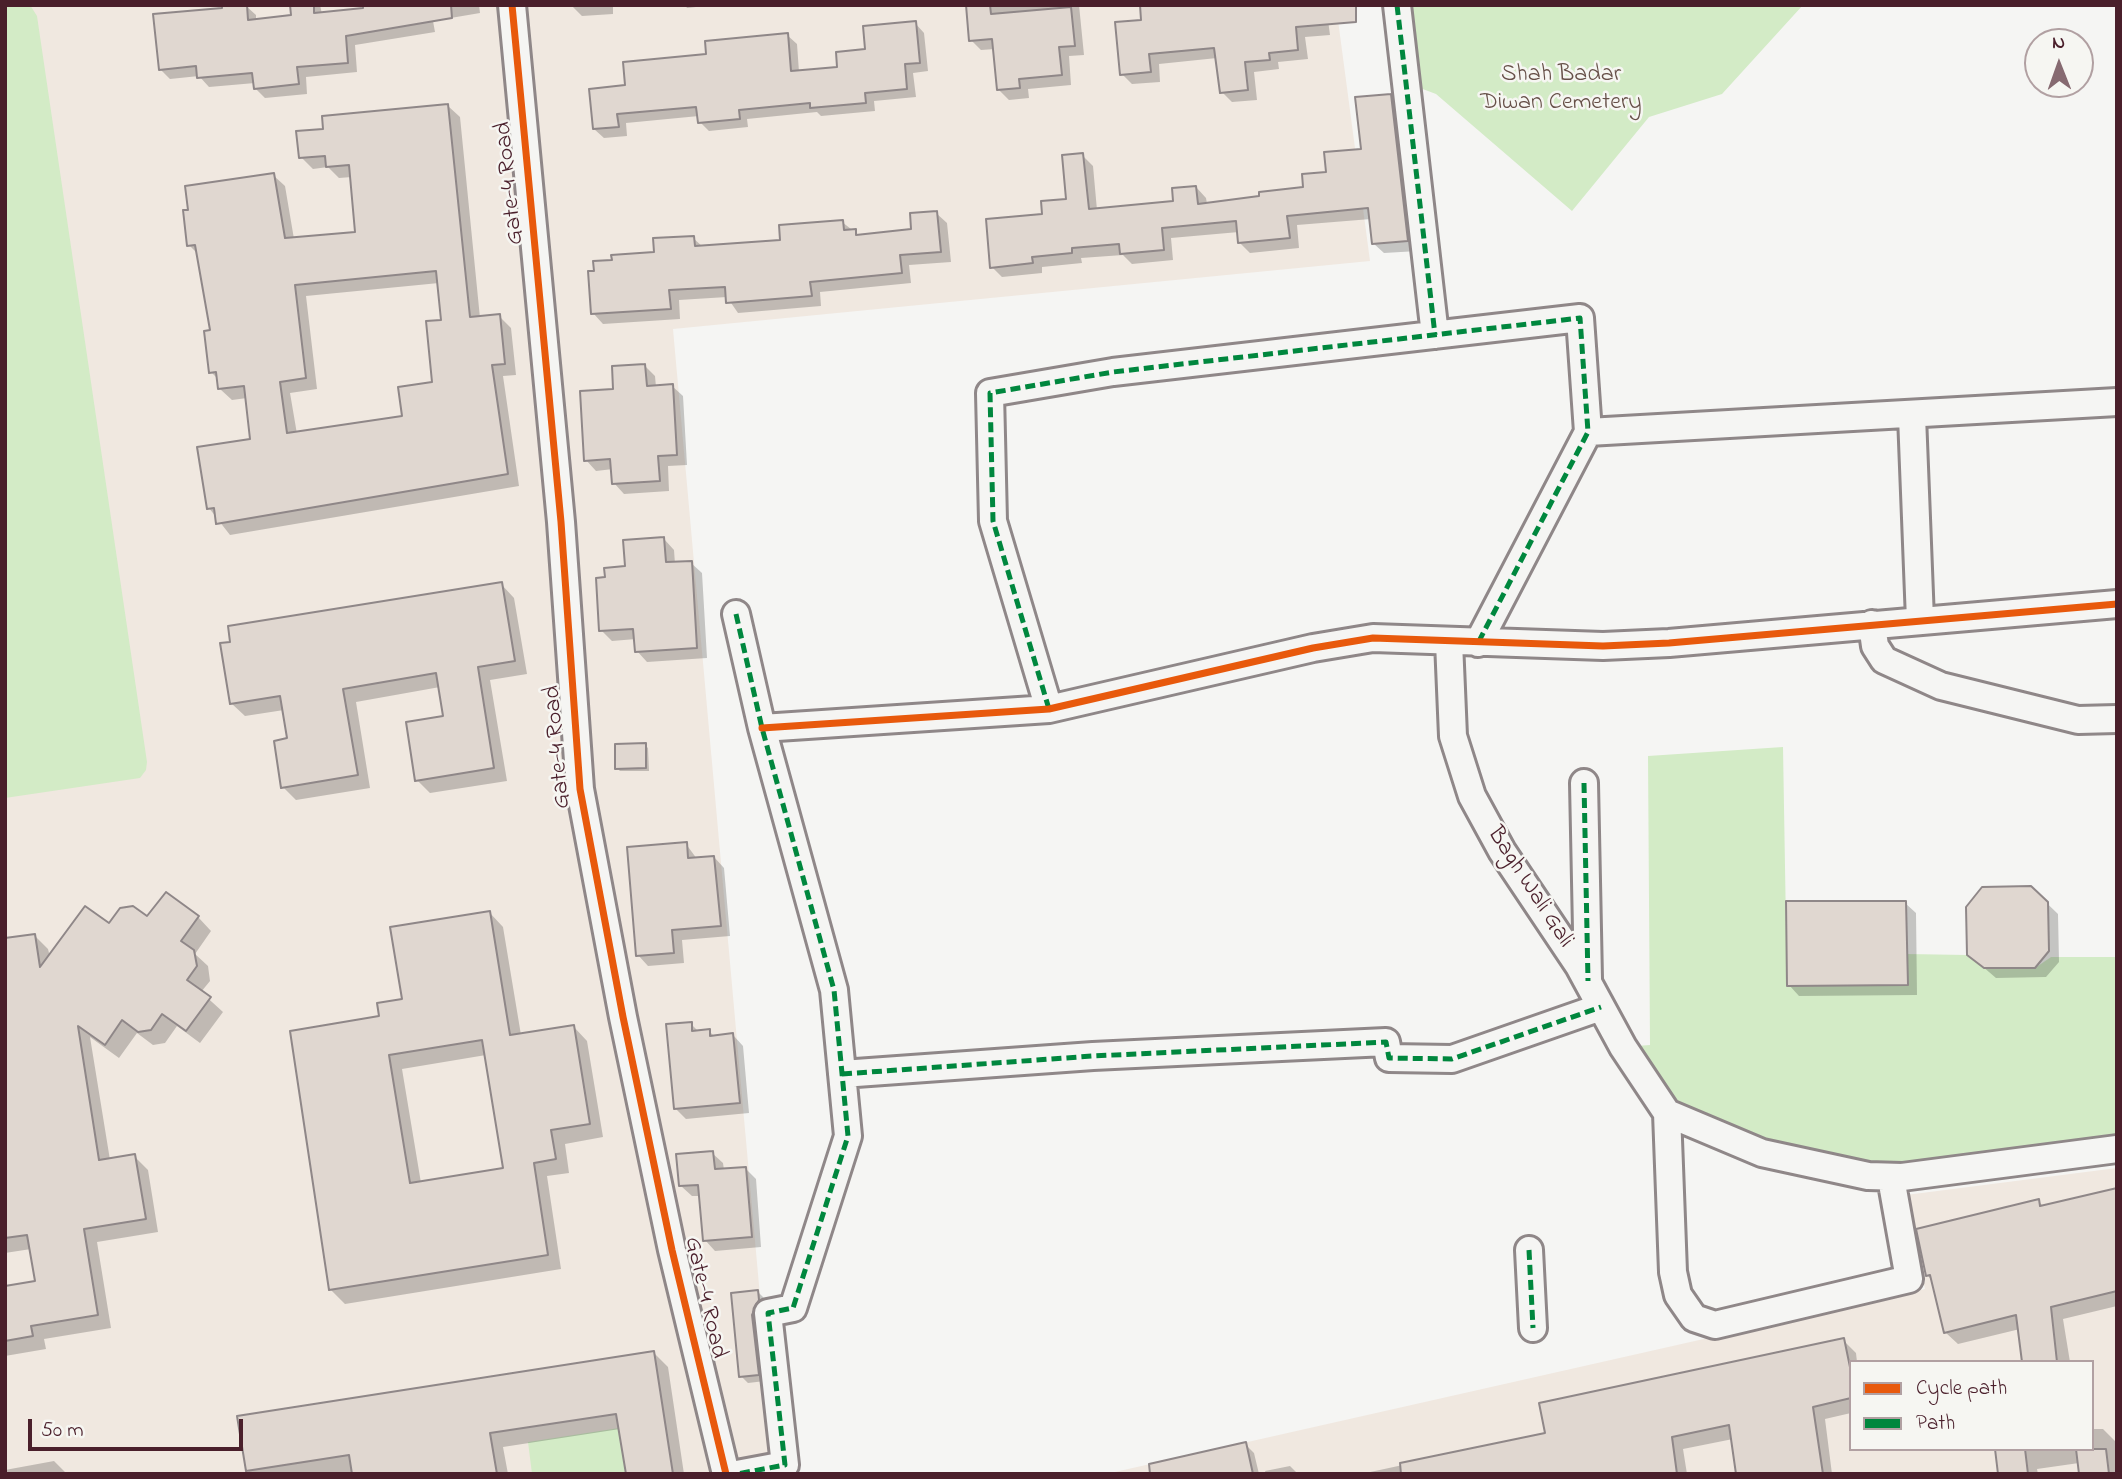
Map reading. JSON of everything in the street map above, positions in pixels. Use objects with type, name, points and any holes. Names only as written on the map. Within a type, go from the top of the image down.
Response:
[{"type":"street","name":"Gate-4 Road","points":[[512,5],[560,508],[580,789],[667,1224],[726,1474]]},
{"type":"street","points":[[1397,5],[1435,335]]},
{"type":"street","points":[[1049,709],[993,521],[990,393],[1113,372],[1580,318],[1588,432],[1478,643]]},
{"type":"street","points":[[1588,432],[1912,416],[2117,402]]},
{"type":"street","points":[[1912,416],[1920,620]]},
{"type":"street","points":[[762,728],[1049,709],[1313,648],[1373,638],[1604,646],[1669,643],[2117,604]]},
{"type":"street","points":[[736,614],[762,728],[834,990],[848,1136],[793,1308],[768,1313],[785,1465],[737,1474]]},
{"type":"street","points":[[1872,624],[1875,646],[1884,660],[1941,686],[2078,720],[2117,719]]},
{"type":"street","name":"Bagh Wali Gali","points":[[1448,642],[1453,736],[1472,796],[1502,851],[1588,981],[1623,1047],[1667,1113]]},
{"type":"street","points":[[1584,783],[1588,981]]},
{"type":"street","points":[[842,1074],[1093,1056],[1386,1042],[1389,1058],[1452,1059],[1601,1007]]},
{"type":"street","points":[[1891,1178],[1909,1279],[1715,1325],[1694,1318],[1678,1295],[1673,1272],[1667,1113],[1762,1153],[1868,1176],[1891,1178],[2117,1149]]},
{"type":"street","points":[[1529,1250],[1533,1328]]},
{"type":"shaded area","points":[[5,5],[1336,5],[1370,261],[673,329],[776,1474],[5,1474]]},
{"type":"shaded area","points":[[2117,1168],[2117,1474],[1106,1474],[1925,1289],[1906,1195]]},
{"type":"green space","points":[[5,5],[30,5],[37,16],[147,762],[146,770],[140,778],[5,798]]},
{"type":"green space","name":"Shah Badar Diwan Cemetery","points":[[1405,5],[1803,5],[1722,94],[1649,117],[1572,211],[1436,94],[1412,85]]},
{"type":"green space","points":[[1783,747],[1787,986],[1907,985],[1907,954],[1967,955],[1984,968],[2035,968],[2051,957],[2117,957],[2117,1149],[1891,1178],[1667,1113],[1623,1047],[1650,1045],[1648,756]]},
{"type":"green space","points":[[619,1428],[626,1474],[532,1474],[528,1442]]},
{"type":"building","points":[[222,5],[247,5],[248,20],[291,15],[290,5],[314,5],[314,13],[363,8],[363,5],[451,5],[452,18],[346,36],[348,63],[297,67],[299,84],[254,89],[252,73],[197,78],[196,66],[159,70],[153,14],[222,8]]},
{"type":"building","points":[[966,5],[990,5],[991,14],[1071,7],[1075,46],[1059,47],[1062,75],[1019,79],[1020,88],[997,90],[992,39],[969,41]]},
{"type":"building","points":[[1140,5],[1356,5],[1356,22],[1296,27],[1298,50],[1269,53],[1270,60],[1245,62],[1248,90],[1220,93],[1214,48],[1149,54],[1151,72],[1120,75],[1115,22],[1141,20]]},
{"type":"building","points":[[916,21],[920,63],[905,64],[907,89],[865,93],[866,103],[810,108],[810,103],[739,110],[740,119],[698,123],[696,107],[617,114],[619,127],[593,129],[589,89],[625,85],[623,62],[706,54],[705,41],[788,33],[791,71],[837,67],[836,52],[865,49],[863,26]]},
{"type":"building","points":[[1391,94],[1408,241],[1372,244],[1368,208],[1287,216],[1290,238],[1238,243],[1236,221],[1162,228],[1164,250],[1120,254],[1119,244],[1072,248],[1072,253],[1032,257],[1033,263],[990,268],[986,219],[1042,214],[1041,201],[1066,199],[1062,155],[1083,153],[1089,209],[1173,201],[1172,188],[1196,186],[1198,204],[1259,196],[1259,192],[1303,187],[1302,174],[1326,172],[1324,152],[1361,149],[1355,97]]},
{"type":"building","points":[[448,104],[470,317],[500,314],[505,364],[492,365],[508,474],[216,524],[214,508],[207,509],[197,447],[250,439],[244,386],[218,389],[216,372],[209,373],[204,331],[210,330],[195,245],[187,246],[183,210],[188,210],[185,186],[274,173],[285,238],[355,232],[349,165],[326,167],[325,156],[299,158],[296,131],[323,129],[322,116]],"holes":[[[436,271],[441,320],[426,321],[432,382],[398,387],[402,416],[287,433],[280,382],[306,378],[295,285]]]},
{"type":"building","points":[[937,211],[941,252],[900,255],[902,273],[810,282],[812,296],[726,303],[725,287],[669,290],[671,309],[591,314],[588,271],[594,271],[593,261],[612,260],[611,255],[654,252],[653,238],[694,236],[695,246],[780,240],[779,225],[843,220],[844,230],[856,229],[856,235],[911,229],[910,213]]},
{"type":"building","points":[[645,364],[647,386],[673,384],[677,455],[658,456],[660,481],[612,484],[610,459],[584,461],[580,391],[613,389],[612,366]]},
{"type":"building","points":[[664,537],[666,562],[692,561],[697,648],[635,652],[633,629],[599,631],[596,578],[605,577],[604,568],[625,566],[623,540]]},
{"type":"building","points":[[502,582],[515,661],[478,667],[494,768],[415,781],[406,722],[443,716],[436,673],[343,689],[358,775],[281,788],[274,741],[287,738],[280,696],[230,704],[220,643],[230,642],[228,626]]},
{"type":"building","points":[[646,743],[646,768],[615,769],[615,744]]},
{"type":"building","points":[[687,842],[688,858],[714,856],[721,926],[672,930],[674,953],[636,956],[627,847]]},
{"type":"building","points":[[2031,886],[2048,902],[2049,951],[2035,968],[1984,968],[1967,955],[1966,907],[1982,887]]},
{"type":"building","points":[[166,892],[199,916],[181,941],[194,950],[197,966],[187,980],[211,997],[186,1031],[162,1014],[151,1030],[138,1032],[122,1020],[105,1045],[78,1026],[99,1160],[135,1154],[146,1219],[84,1229],[98,1315],[31,1326],[33,1336],[5,1341],[5,1286],[35,1281],[27,1235],[5,1238],[5,938],[35,934],[40,967],[85,906],[109,923],[120,908],[133,906],[147,916]]},
{"type":"building","points":[[1786,901],[1906,901],[1908,985],[1787,986]]},
{"type":"building","points":[[490,911],[510,1035],[574,1025],[590,1124],[551,1130],[556,1159],[534,1163],[548,1255],[329,1290],[290,1031],[379,1016],[377,1003],[402,999],[390,927]],"holes":[[[482,1040],[503,1168],[410,1183],[389,1055]]]},
{"type":"building","points":[[692,1022],[692,1031],[710,1029],[710,1036],[733,1033],[740,1103],[674,1109],[666,1024]]},
{"type":"building","points":[[713,1151],[715,1169],[746,1167],[752,1237],[703,1241],[698,1185],[679,1186],[676,1154]]},
{"type":"building","points":[[2117,1188],[2117,1291],[2051,1307],[2057,1360],[2022,1360],[2016,1315],[1944,1333],[1930,1275],[1926,1276],[1916,1229],[2039,1199],[2040,1206]]},
{"type":"building","points":[[758,1290],[759,1300],[752,1315],[759,1375],[739,1377],[731,1293]]},
{"type":"building","points":[[1844,1338],[1849,1362],[1849,1398],[1813,1407],[1823,1474],[1736,1474],[1729,1425],[1672,1437],[1677,1474],[1401,1474],[1400,1463],[1545,1433],[1539,1403]]},
{"type":"building","points":[[654,1351],[673,1474],[626,1474],[616,1414],[490,1433],[497,1474],[352,1474],[349,1455],[246,1471],[237,1416]]},
{"type":"building","points":[[1246,1442],[1253,1474],[1150,1474],[1149,1464]]},
{"type":"building","points":[[2106,1449],[2109,1474],[2079,1474],[2076,1451]]},
{"type":"building","points":[[1995,1451],[2025,1451],[2028,1474],[1998,1474]]},
{"type":"marked path","points":[[1397,5],[1435,335]]},
{"type":"marked path","points":[[1049,709],[993,521],[990,393],[1113,372],[1580,318],[1588,432],[1478,643]]},
{"type":"marked path","points":[[736,614],[762,728],[834,990],[848,1136],[793,1308],[768,1313],[785,1465],[737,1474]]},
{"type":"marked path","points":[[1584,783],[1588,981]]},
{"type":"marked path","points":[[842,1074],[1093,1056],[1386,1042],[1389,1058],[1452,1059],[1601,1007]]},
{"type":"marked path","points":[[1529,1250],[1533,1328]]},
{"type":"cycle path","points":[[512,5],[561,522],[580,789],[623,1017],[672,1250],[726,1474]]},
{"type":"cycle path","points":[[762,728],[1049,709],[1313,648],[1373,638],[1603,646],[1669,643],[2117,604]]}]
